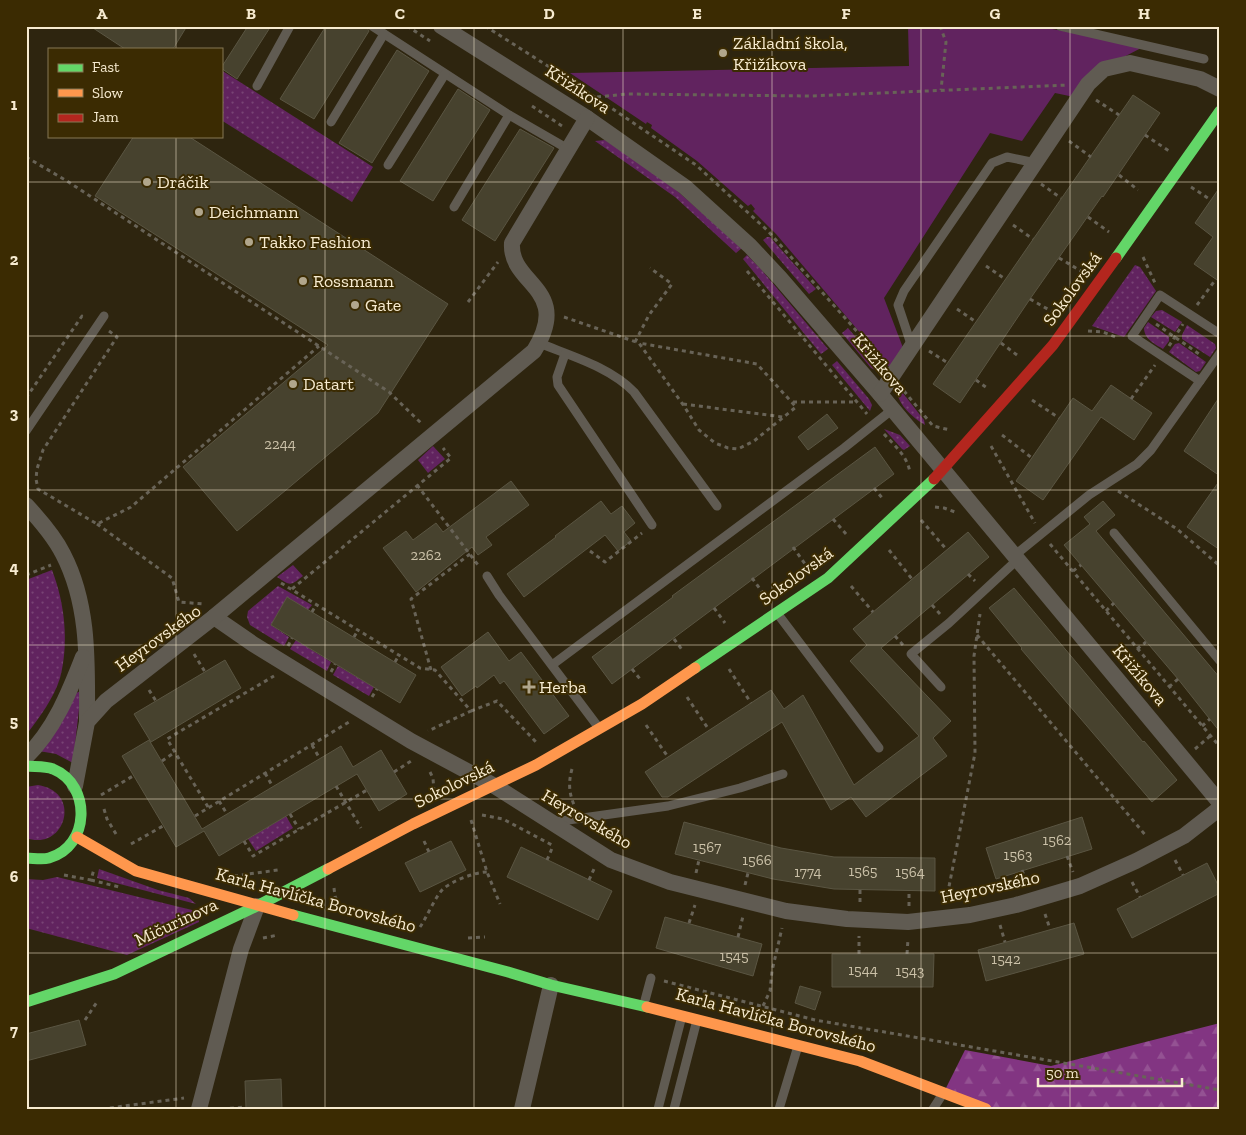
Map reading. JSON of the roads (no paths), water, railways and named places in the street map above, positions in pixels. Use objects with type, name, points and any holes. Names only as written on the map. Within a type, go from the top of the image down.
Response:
[{"type":"street","name":"Křižíkova","points":[[441,26],[587,118],[686,187],[742,240],[780,278],[893,409],[1220,803]]},
{"type":"street","points":[[880,394],[1086,88],[1104,69],[1130,63],[1200,79],[1220,89]]},
{"type":"street","name":"Sokolovská","points":[[257,906],[413,824],[536,765],[642,704],[828,578],[943,471],[1053,345],[1220,111]]},
{"type":"street","points":[[214,617],[534,351],[546,326],[546,311],[537,288],[515,262],[511,253],[512,244],[587,118]]},
{"type":"street","points":[[26,505],[44,525],[63,554],[77,587],[84,620],[87,648],[88,722]]},
{"type":"street","name":"Heyrovského","points":[[75,786],[88,722],[106,701],[214,617],[253,644],[412,740],[493,785],[612,860],[670,882],[786,911],[847,919],[908,922],[970,915],[1016,905],[1080,886],[1136,861],[1184,836],[1220,808]]},
{"type":"street","points":[[26,757],[52,725],[71,688],[87,648]]},
{"type":"street","points":[[26,766],[53,768],[66,776],[75,786],[81,799],[83,813],[77,837],[63,850],[50,857],[26,858]]},
{"type":"street","name":"Karla Havlíčka Borovského","points":[[77,837],[136,870],[257,906],[551,985],[644,1006],[860,1061],[986,1109]]},
{"type":"street","points":[[194,1103],[241,948],[257,906]]},
{"type":"street","name":"Mičurinova","points":[[26,1002],[114,974],[257,906]]},
{"type":"street","points":[[522,1109],[551,985]]},
{"type":"lane","points":[[257,86],[290,26]]},
{"type":"lane","points":[[372,26],[509,115],[568,149]]},
{"type":"lane","points":[[1060,26],[1204,59]]},
{"type":"lane","points":[[330,122],[384,34]]},
{"type":"lane","points":[[388,165],[445,74]]},
{"type":"lane","points":[[454,207],[509,115]]},
{"type":"lane","points":[[914,345],[898,305],[904,290],[992,163],[1007,157],[1032,169]]},
{"type":"lane","points":[[1200,381],[1132,336],[1160,295],[1220,334]]},
{"type":"lane","points":[[26,431],[104,316]]},
{"type":"lane","points":[[539,343],[608,372],[625,383],[634,392],[717,506]]},
{"type":"lane","points":[[941,687],[911,654],[983,591],[1042,534],[1089,495],[1137,464],[1151,450],[1220,353]]},
{"type":"lane","points":[[565,354],[557,377],[558,385],[652,525]]},
{"type":"lane","points":[[552,665],[893,409]]},
{"type":"lane","points":[[1114,534],[1220,661]]},
{"type":"lane","points":[[486,576],[600,728]]},
{"type":"lane","points":[[777,613],[880,748]]},
{"type":"lane","points":[[551,823],[668,806],[740,788],[783,774]]},
{"type":"lane","points":[[644,1006],[651,978]]},
{"type":"lane","points":[[658,1109],[682,1016]]},
{"type":"lane","points":[[674,1109],[697,1020]]},
{"type":"lane","points":[[779,1109],[798,1045]]},
{"type":"lane","points":[[933,1109],[944,1092]]},
{"type":"place","name":"Základní škola, Křižíkova","points":[[723,53]]},
{"type":"place","name":"Dráčik","points":[[147,182]]},
{"type":"place","name":"Deichmann","points":[[199,212]]},
{"type":"place","name":"Takko Fashion","points":[[249,242]]},
{"type":"place","name":"Rossmann","points":[[303,281]]},
{"type":"place","name":"Gate","points":[[355,305]]},
{"type":"place","name":"Datart","points":[[293,384]]},
{"type":"place","name":"Herba","points":[[529,687]]}]
